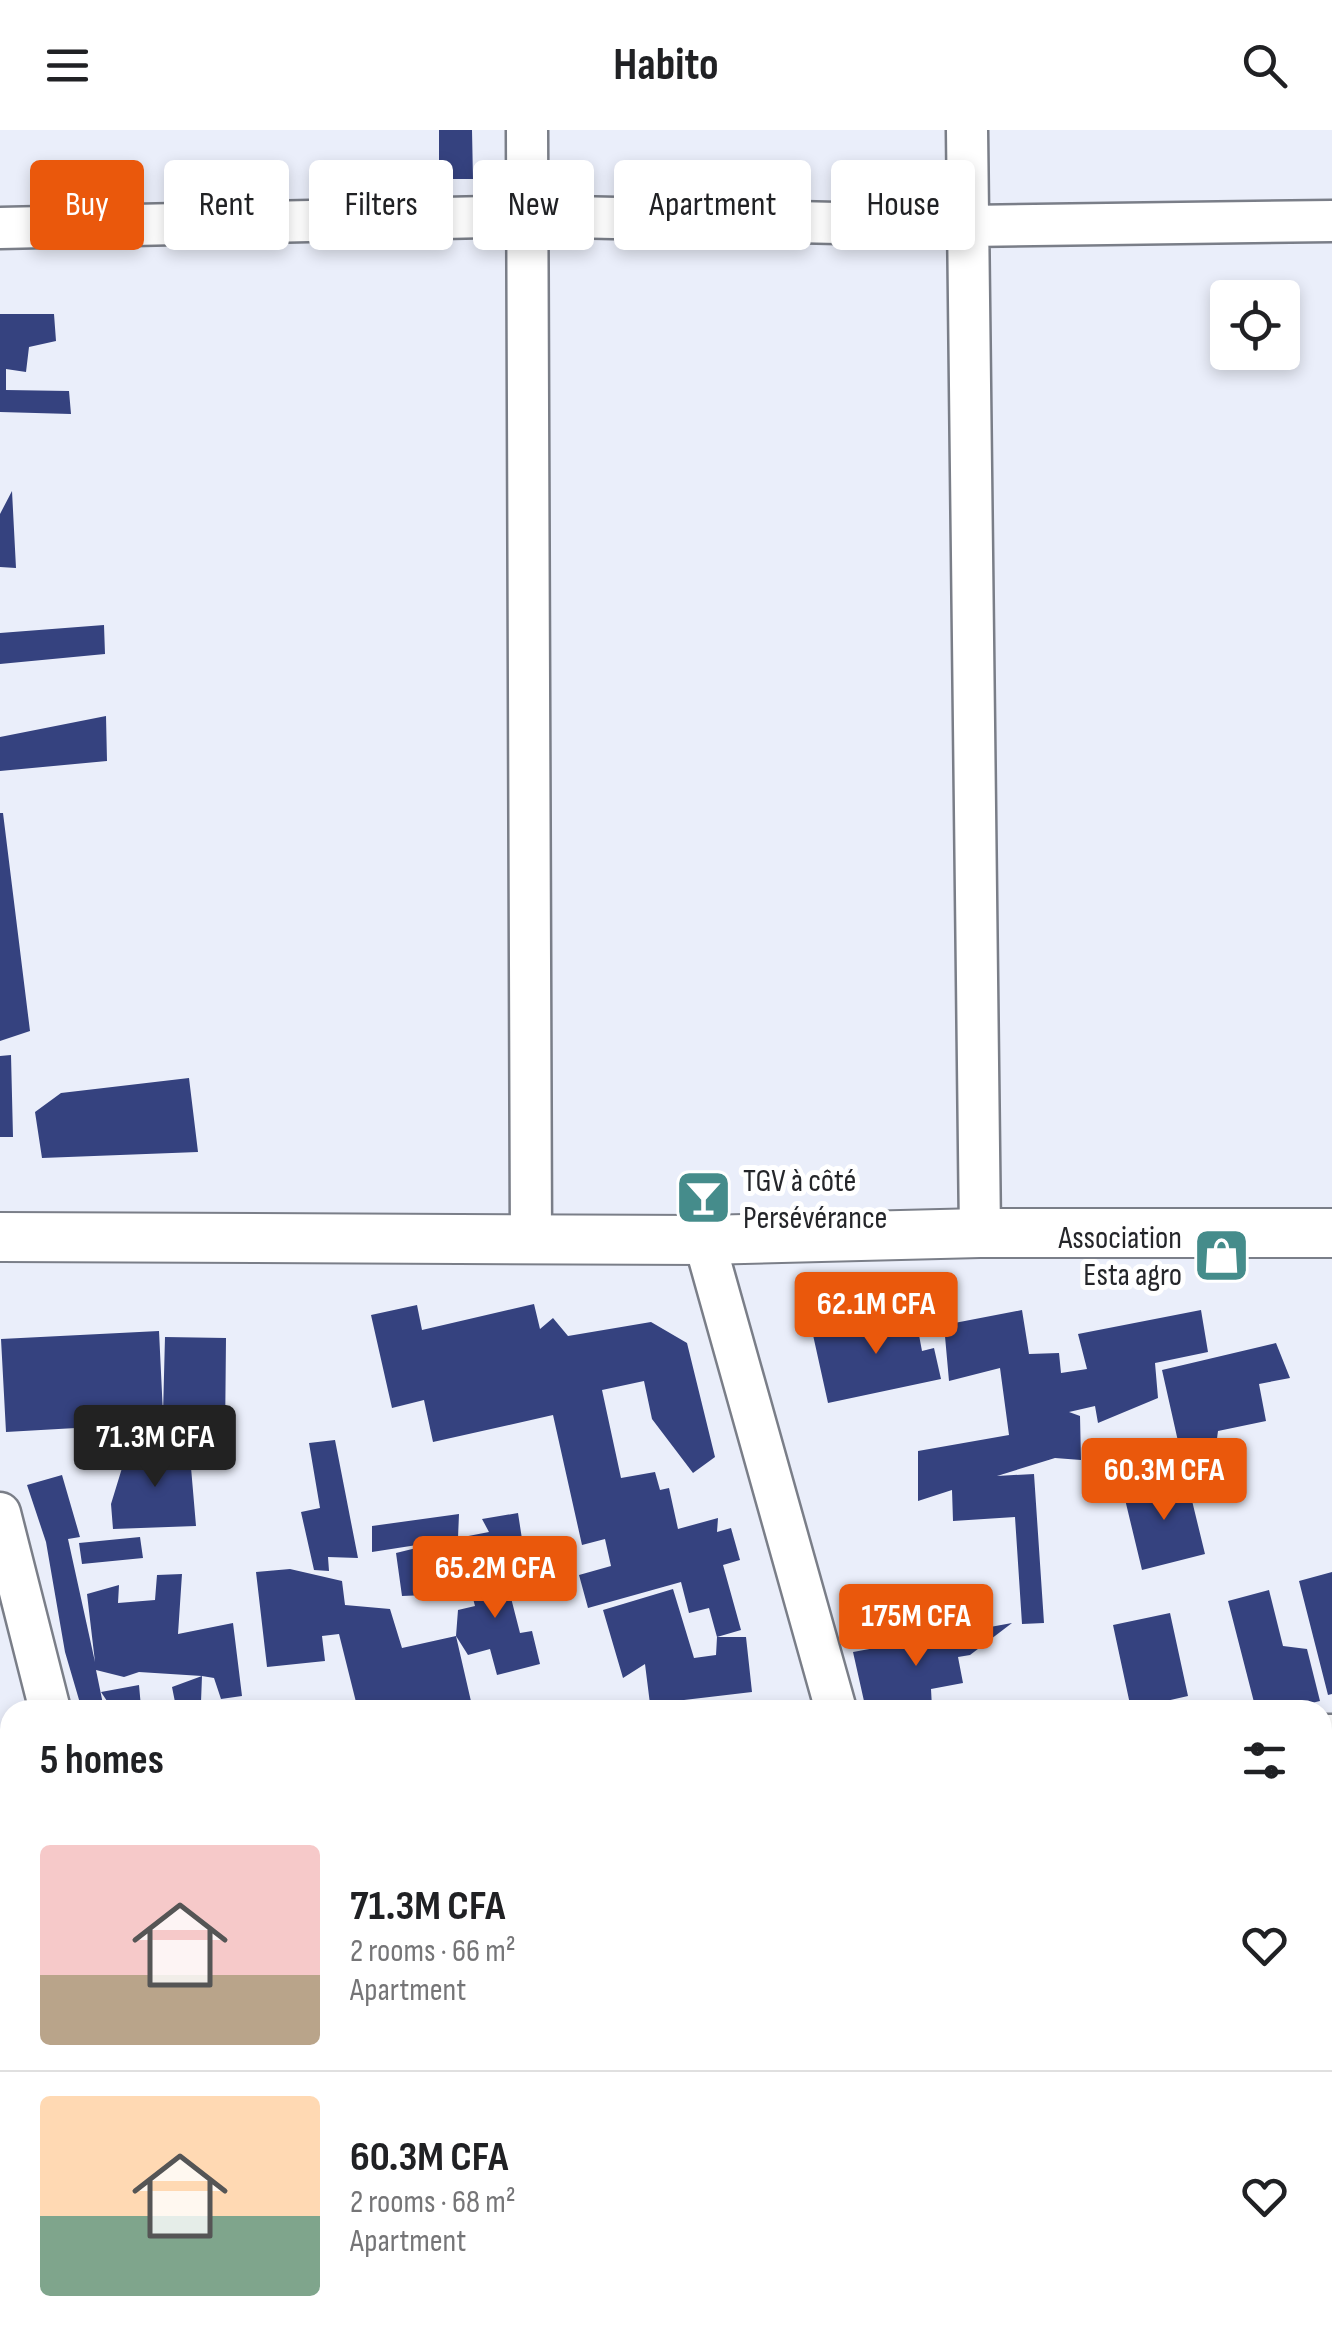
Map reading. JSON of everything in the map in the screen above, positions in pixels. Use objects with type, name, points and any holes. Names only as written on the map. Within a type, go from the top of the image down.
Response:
[{"type":"street","points":[[527,130],[527,160]]},
{"type":"street","points":[[967,130],[967,160]]},
{"type":"street","points":[[0,228],[473,217]]},
{"type":"street","points":[[594,218],[831,223]]},
{"type":"street","points":[[975,226],[1332,221]]},
{"type":"street","points":[[527,250],[531,1240]]},
{"type":"street","points":[[968,250],[980,1233]]},
{"type":"street","points":[[0,1237],[704,1240],[980,1233],[1332,1233]]},
{"type":"street","points":[[704,1240],[833,1700]]},
{"type":"street","points":[[0,1512],[47,1700]]},
{"type":"building","points":[[439,130],[472,130],[473,179],[453,179],[453,160],[439,160]]},
{"type":"building","points":[[0,314],[54,314],[56,341],[29,347],[26,372],[6,369],[6,390],[69,391],[71,414],[0,412]]},
{"type":"building","points":[[12,491],[16,568],[0,567],[0,514]]},
{"type":"building","points":[[104,625],[105,654],[0,664],[0,633]]},
{"type":"building","points":[[106,716],[107,761],[0,771],[0,737]]},
{"type":"building","points":[[0,813],[30,1031],[0,1041]]},
{"type":"building","points":[[11,1055],[13,1137],[0,1137],[0,1056]]},
{"type":"building","points":[[189,1078],[198,1152],[42,1158],[35,1112],[61,1093]]},
{"type":"building","points":[[534,1304],[540,1329],[553,1318],[568,1336],[651,1322],[687,1343],[715,1457],[693,1473],[652,1419],[644,1381],[602,1390],[621,1478],[655,1472],[660,1490],[669,1488],[678,1529],[718,1518],[717,1532],[731,1528],[740,1560],[723,1565],[741,1630],[717,1637],[709,1608],[689,1613],[681,1582],[588,1608],[579,1575],[611,1566],[605,1539],[582,1545],[553,1415],[433,1442],[424,1400],[392,1408],[371,1315],[417,1305],[422,1330]]},
{"type":"building","points":[[1022,1310],[1029,1354],[1059,1353],[1061,1373],[1087,1369],[1078,1334],[1201,1310],[1208,1352],[1155,1363],[1158,1398],[1098,1423],[1095,1406],[1069,1412],[1080,1416],[1081,1460],[1055,1458],[997,1476],[1034,1474],[1044,1623],[1022,1624],[1015,1517],[953,1521],[952,1490],[918,1501],[918,1451],[1009,1435],[1000,1368],[949,1381],[944,1325]]},
{"type":"building","points":[[926,1311],[930,1332],[919,1335],[922,1351],[934,1348],[941,1379],[828,1403],[813,1335]]},
{"type":"building","points":[[159,1331],[163,1414],[165,1337],[226,1338],[225,1439],[164,1439],[163,1423],[6,1432],[1,1339]]},
{"type":"building","points":[[1276,1343],[1290,1378],[1259,1384],[1266,1421],[1218,1431],[1214,1461],[1184,1468],[1162,1370]]},
{"type":"building","points":[[335,1440],[358,1558],[328,1557],[329,1571],[314,1570],[301,1512],[320,1508],[309,1443]]},
{"type":"building","points":[[189,1444],[196,1526],[113,1529],[111,1504],[126,1455]]},
{"type":"building","points":[[62,1475],[80,1537],[68,1539],[95,1662],[87,1594],[119,1585],[118,1603],[155,1600],[157,1575],[182,1574],[178,1634],[233,1623],[242,1696],[221,1699],[214,1678],[139,1672],[124,1677],[96,1670],[102,1700],[79,1700],[65,1652],[46,1542],[27,1485]]},
{"type":"building","points":[[1186,1476],[1205,1554],[1142,1570],[1123,1491]]},
{"type":"building","points":[[518,1513],[524,1552],[445,1564],[450,1594],[402,1596],[396,1553],[449,1540],[372,1552],[372,1526],[459,1514],[458,1538],[489,1532],[482,1519]]},
{"type":"building","points":[[140,1537],[143,1558],[82,1564],[79,1543]]},
{"type":"building","points":[[501,1559],[520,1633],[532,1631],[540,1664],[497,1675],[490,1649],[468,1655],[456,1636],[458,1610],[475,1606],[465,1568]]},
{"type":"building","points":[[290,1569],[342,1581],[345,1605],[390,1609],[402,1648],[456,1636],[471,1700],[356,1700],[339,1634],[322,1636],[325,1661],[267,1667],[256,1572]]},
{"type":"building","points":[[1332,1572],[1332,1694],[1328,1695],[1299,1581]]},
{"type":"building","points":[[673,1589],[694,1658],[716,1655],[717,1637],[746,1637],[752,1692],[650,1700],[645,1664],[623,1678],[603,1610]]},
{"type":"building","points":[[1269,1590],[1283,1646],[1307,1649],[1320,1700],[1253,1700],[1228,1601]]},
{"type":"building","points":[[1170,1613],[1188,1696],[1129,1700],[1113,1625]]},
{"type":"building","points":[[1012,1623],[970,1655],[958,1657],[963,1683],[931,1689],[932,1700],[864,1700],[853,1652]]},
{"type":"building","points":[[202,1676],[201,1700],[175,1700],[172,1687]]},
{"type":"building","points":[[139,1685],[140,1700],[106,1700],[101,1692]]},
{"type":"place","name":"TGV à côté Persévérance","points":[[704,1198]]},
{"type":"place","name":"Association Esta agro","points":[[1221,1255]]}]
